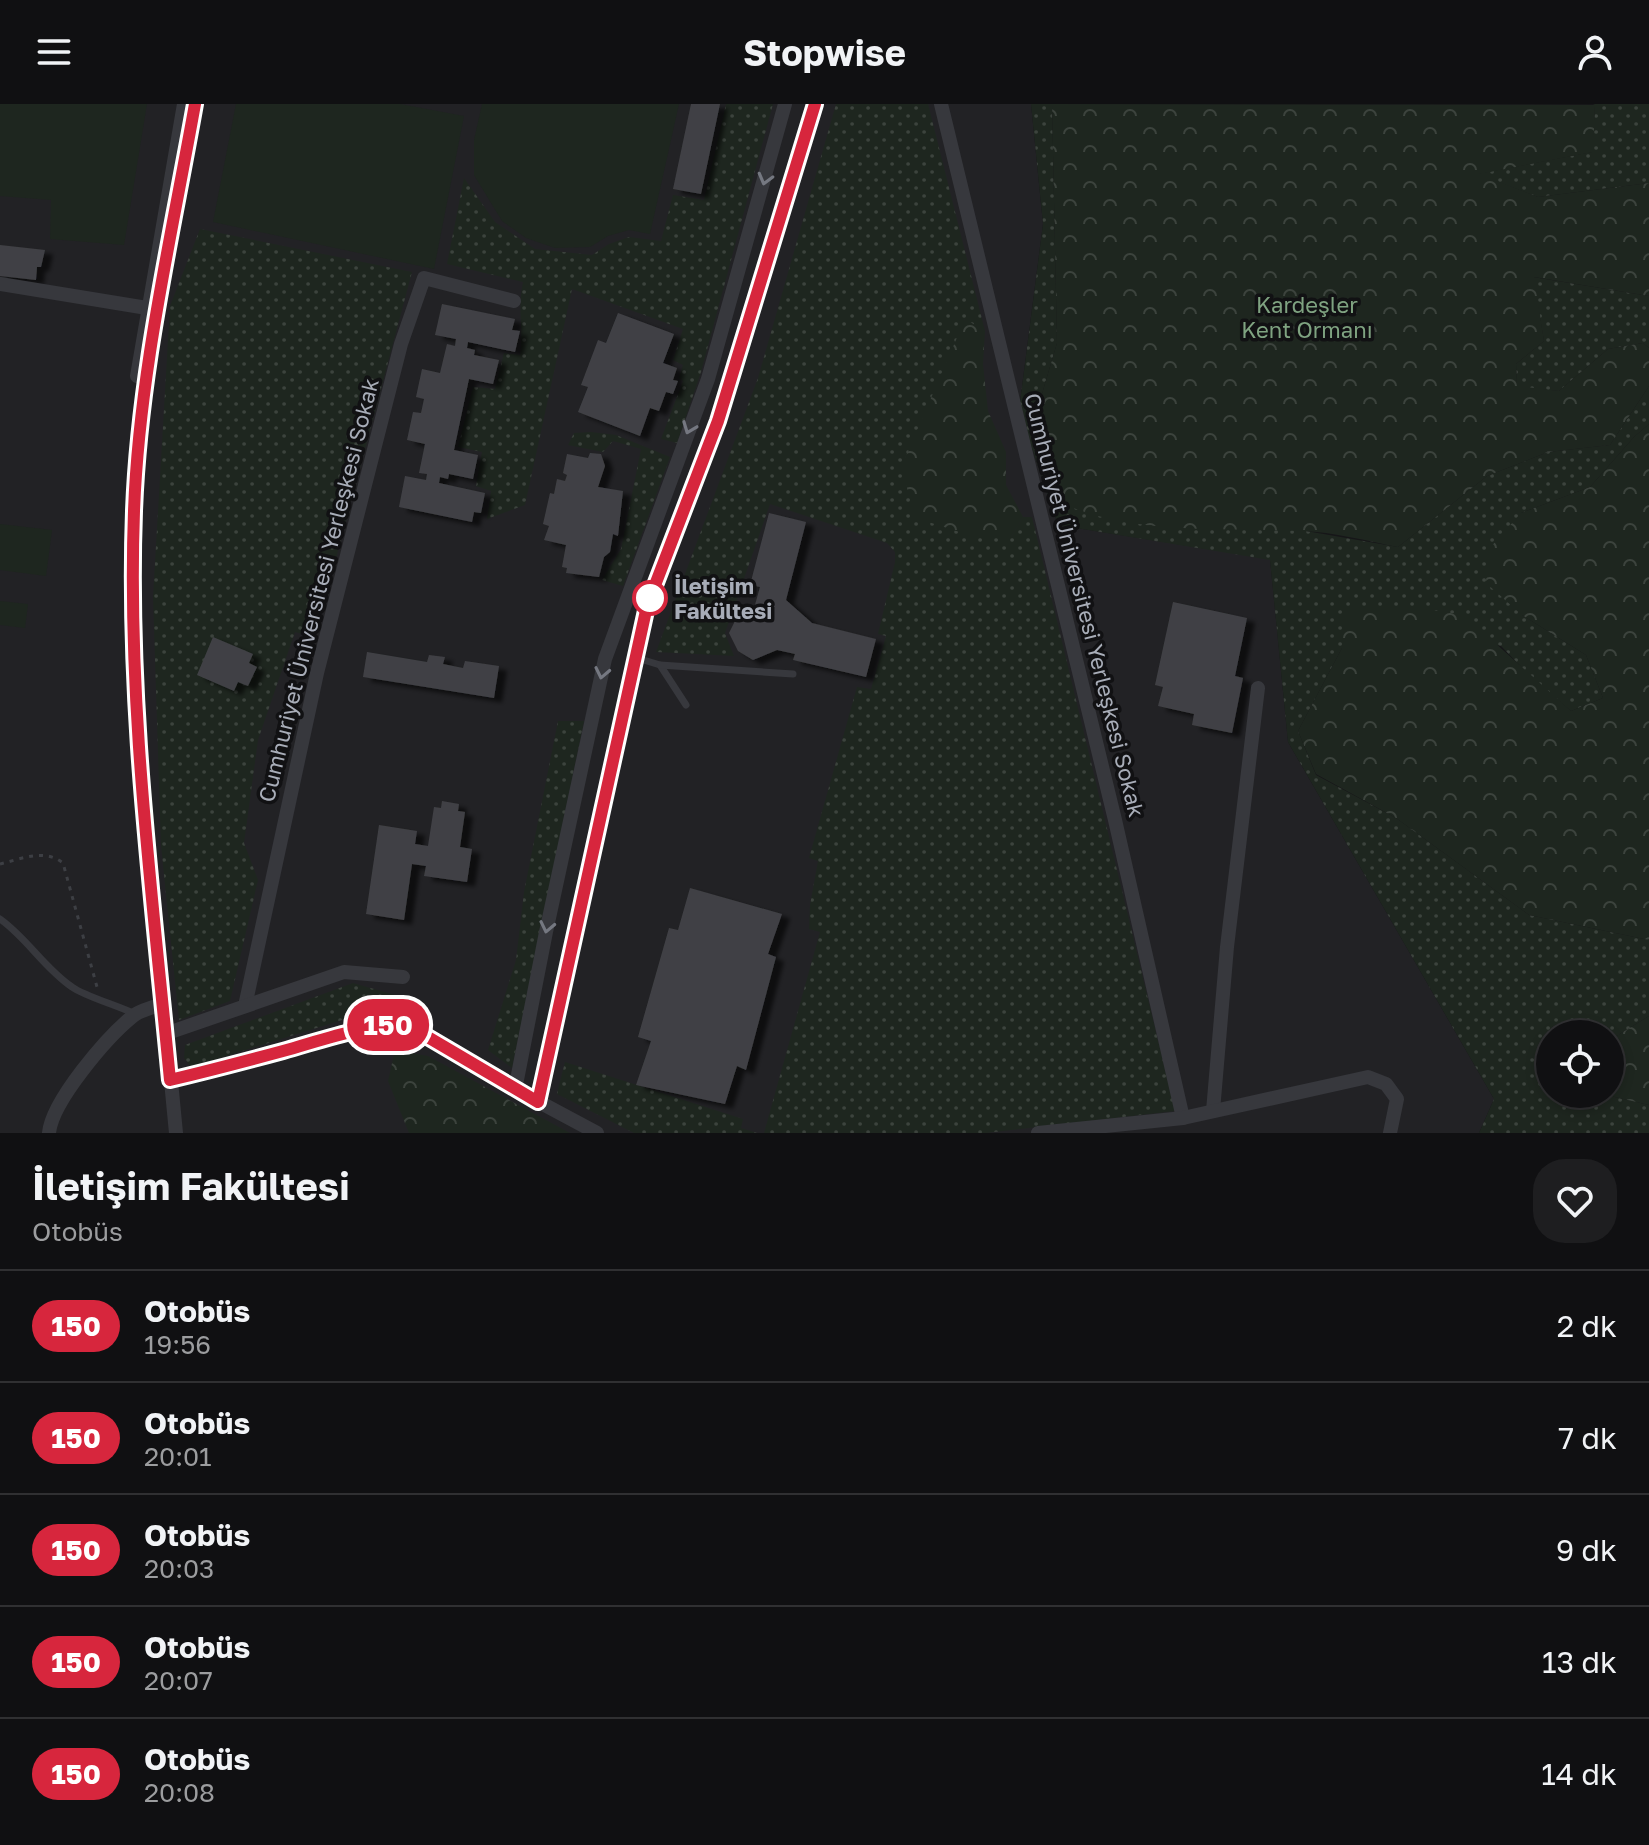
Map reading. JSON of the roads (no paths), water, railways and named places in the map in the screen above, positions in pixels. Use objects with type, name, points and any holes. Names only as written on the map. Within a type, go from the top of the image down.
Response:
[{"type":"street","points":[[168,1133],[130,748],[124,597],[133,406],[147,308],[184,104]]},
{"type":"street","points":[[176,1133],[135,683],[134,510],[141,407],[195,104]]},
{"type":"street","points":[[515,1090],[605,659],[708,379],[785,104]]},
{"type":"street","points":[[538,1102],[647,606],[718,421],[815,104]]},
{"type":"street","name":"Cumhuriyet Üniversitesi Yerleşkesi Sokak","points":[[941,104],[1115,820],[1183,1118]]},
{"type":"street","name":"Cumhuriyet Üniversitesi Yerleşkesi Sokak","points":[[245,1006],[317,673],[401,344],[424,278],[514,301]]},
{"type":"street","points":[[0,284],[147,308]]},
{"type":"street","points":[[1213,1111],[1227,947],[1258,688]]},
{"type":"street","points":[[165,1034],[344,972],[403,977]]},
{"type":"street","points":[[49,1133],[49,1125],[61,1102],[84,1068],[135,1014],[156,1006]]},
{"type":"street","points":[[170,1080],[342,1032],[387,1025],[409,1026],[515,1090],[597,1133]]},
{"type":"street","points":[[1038,1133],[1183,1118],[1368,1077],[1386,1084],[1397,1099],[1390,1133]]},
{"type":"lane","points":[[637,658],[660,665],[793,674]]},
{"type":"lane","points":[[660,665],[686,705]]},
{"type":"lane","points":[[0,919],[13,928],[52,972],[75,990],[135,1014]]},
{"type":"place","name":"İletişim Fakültesi","points":[[650,598]]},
{"type":"park label","name":"Kardeşler Kent Ormanı","points":[[1307,316]]}]
